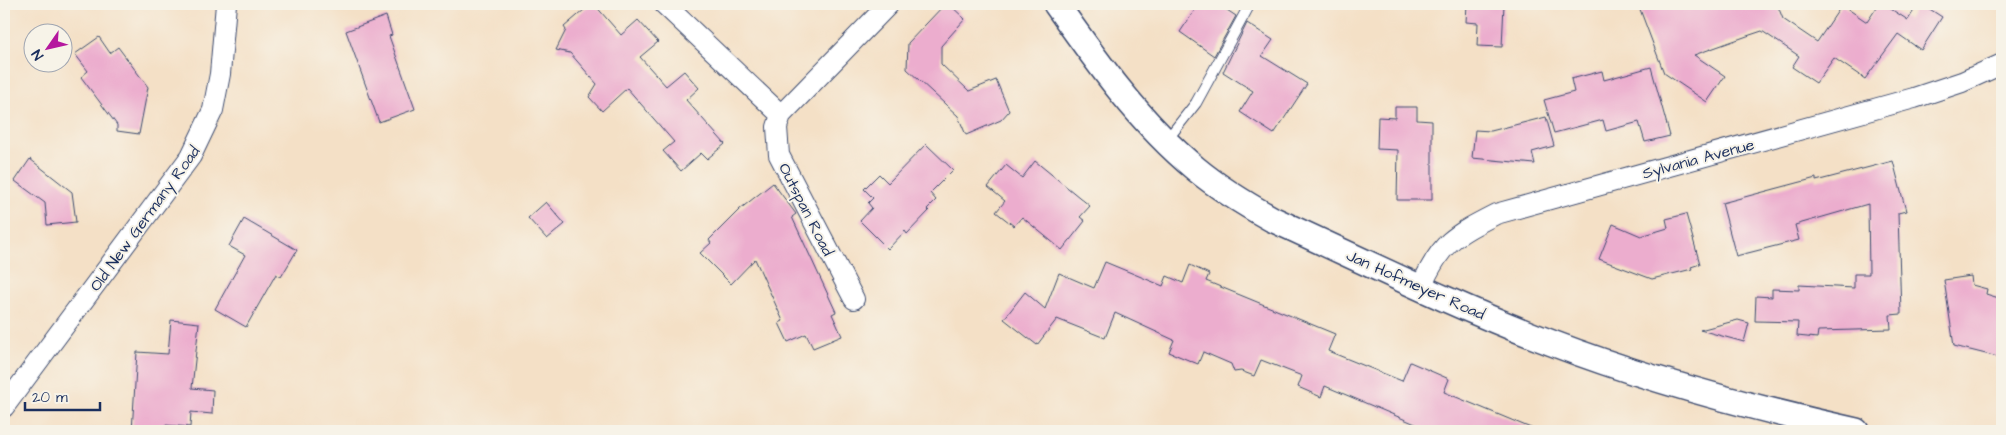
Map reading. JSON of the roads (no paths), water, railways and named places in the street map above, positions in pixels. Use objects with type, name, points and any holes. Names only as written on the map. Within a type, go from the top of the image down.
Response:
[{"type":"street","name":"Old New Germany Road","points":[[4,407],[191,156],[213,110],[220,74],[226,4]]},
{"type":"street","points":[[664,4],[781,115],[889,4]]},
{"type":"street","name":"Jan Hofmeyer Road","points":[[1056,4],[1096,62],[1166,141],[1195,168],[1228,194],[1272,219],[1550,343],[1624,369],[1714,396],[1856,431]]},
{"type":"street","name":"Sylvania Avenue","points":[[1421,287],[1432,261],[1454,236],[1496,214],[1914,98],[1962,82],[2002,64]]},
{"type":"street","name":"Outspan Road","points":[[781,115],[777,127],[779,154],[854,299]]},
{"type":"lane","points":[[1166,141],[1196,103],[1250,4]]}]
